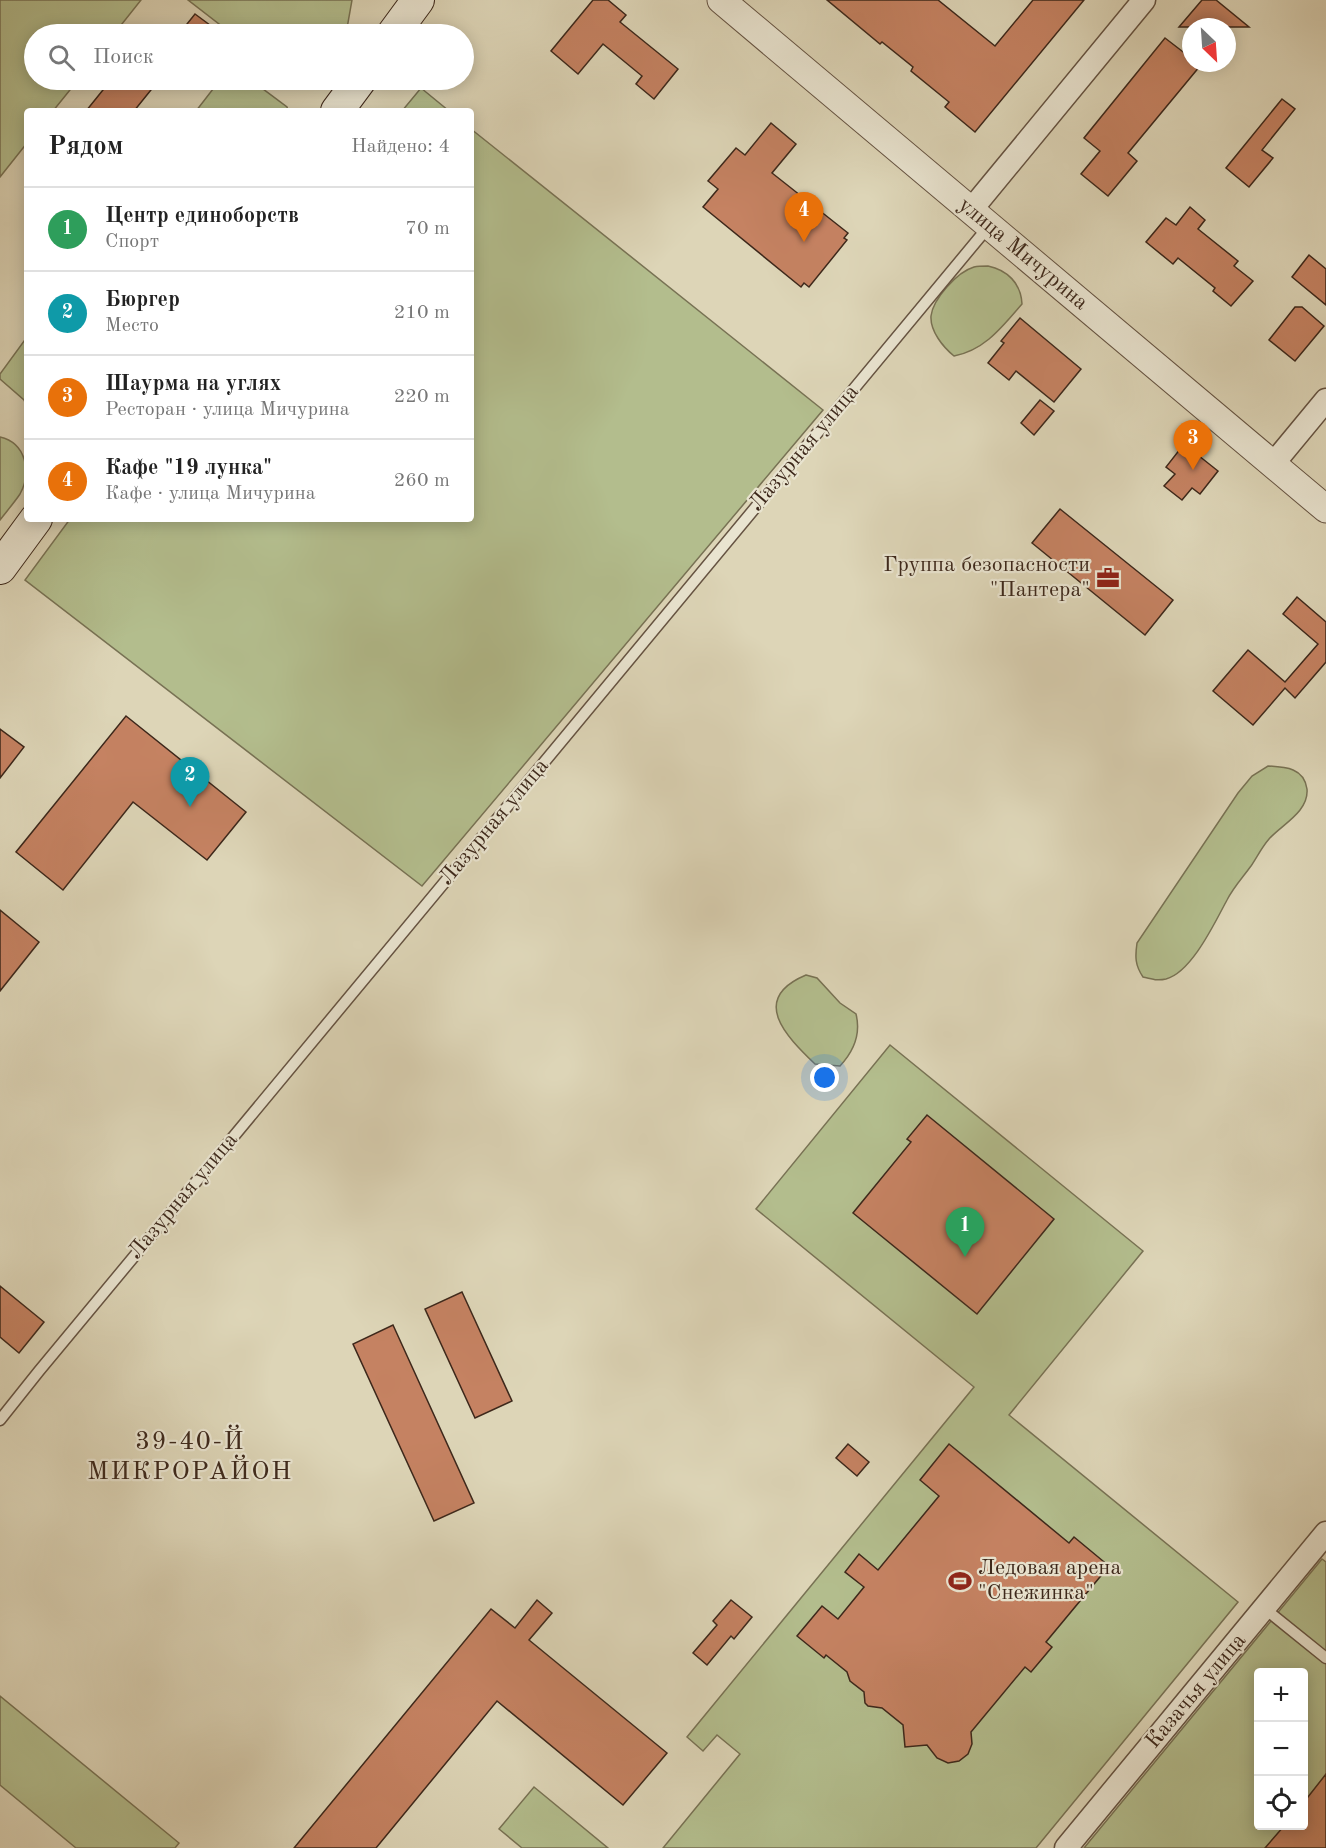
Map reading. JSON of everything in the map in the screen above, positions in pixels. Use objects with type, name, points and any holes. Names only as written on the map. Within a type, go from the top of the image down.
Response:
[{"type":"main road","points":[[400,24],[418,0]]},
{"type":"main road","points":[[339,108],[353,90]]},
{"type":"main road","points":[[0,568],[34,522]]},
{"type":"street","name":"улица Мичурина","points":[[721,0],[1326,509]]},
{"type":"street","name":"Лазурная улица","points":[[980,218],[1144,0]]},
{"type":"street","points":[[1273,464],[1326,400]]},
{"type":"street","name":"Казачья улица","points":[[1066,1848],[1326,1533]]},
{"type":"lane","name":"Лазурная улица","points":[[0,1420],[980,218]]},
{"type":"lane","points":[[1264,1608],[1326,1658]]},
{"type":"green space","points":[[0,0],[141,0],[122,24],[24,24],[24,90],[70,90],[55,108],[24,108],[24,147],[0,177]]},
{"type":"green space","points":[[188,0],[352,0],[348,24],[219,24]]},
{"type":"green space","points":[[212,90],[264,90],[287,108],[198,108]]},
{"type":"green space","points":[[419,90],[423,90],[445,108],[404,108]]},
{"type":"green space","points":[[474,131],[823,410],[422,886],[25,580],[68,522],[474,522]]},
{"type":"green space","points":[[988,266],[1007,274],[1012,279],[1019,290],[1022,304],[984,343],[975,349],[954,356],[935,333],[931,322],[933,309],[941,294],[960,274],[974,267]]},
{"type":"green space","points":[[24,341],[24,400],[0,379],[0,374]]},
{"type":"green space","points":[[0,437],[16,445],[21,452],[24,460],[24,485],[0,520]]},
{"type":"green space","points":[[1268,766],[1287,768],[1302,777],[1307,789],[1304,805],[1264,845],[1232,891],[1202,945],[1185,967],[1166,979],[1143,977],[1136,961],[1137,943],[1238,793],[1252,776]]},
{"type":"green space","points":[[806,975],[817,978],[840,1003],[856,1014],[858,1028],[855,1042],[840,1066],[815,1064],[793,1042],[778,1018],[776,1006],[779,995],[789,985]]},
{"type":"green space","points":[[890,1045],[1143,1251],[1009,1415],[1238,1602],[1036,1848],[663,1848],[740,1754],[717,1735],[703,1751],[687,1737],[974,1387],[756,1209]]},
{"type":"green space","points":[[1322,1559],[1326,1562],[1326,1848],[1084,1848]]},
{"type":"green space","points":[[0,1696],[179,1843],[175,1848],[76,1848],[0,1785]]},
{"type":"green space","points":[[534,1787],[608,1848],[522,1848],[499,1829]]},
{"type":"building","points":[[593,0],[608,0],[626,15],[620,22],[678,69],[654,99],[636,84],[642,76],[603,44],[578,74],[551,51]]},
{"type":"building","points":[[827,0],[938,0],[995,46],[1033,0],[1084,0],[975,132],[945,107],[949,102],[911,71],[913,67],[882,42],[880,44]]},
{"type":"building","points":[[1202,0],[1216,0],[1249,27],[1236,27],[1236,18],[1187,18]]},
{"type":"building","points":[[195,14],[208,24],[187,24]]},
{"type":"building","points":[[1165,38],[1182,51],[1182,72],[1195,72],[1128,153],[1137,161],[1108,196],[1081,174],[1100,151],[1084,138]]},
{"type":"building","points":[[103,90],[151,90],[136,108],[88,108]]},
{"type":"building","points":[[1282,99],[1295,109],[1262,150],[1273,158],[1249,187],[1226,168]]},
{"type":"building","points":[[771,123],[796,144],[772,173],[848,233],[844,238],[847,240],[809,287],[804,283],[801,287],[703,207],[718,189],[708,181],[736,148],[745,155]]},
{"type":"building","points":[[1190,207],[1205,220],[1198,229],[1238,261],[1234,266],[1253,281],[1231,306],[1213,291],[1215,288],[1178,258],[1173,264],[1146,242],[1166,218],[1176,225]]},
{"type":"building","points":[[1309,255],[1326,269],[1326,305],[1292,277]]},
{"type":"building","points":[[1295,307],[1302,307],[1324,326],[1295,361],[1269,340]]},
{"type":"building","points":[[1020,318],[1081,369],[1054,402],[1016,371],[1009,380],[988,363],[1004,343],[1001,341]]},
{"type":"building","points":[[1040,400],[1054,411],[1034,435],[1021,423]]},
{"type":"building","points":[[1184,444],[1218,471],[1200,494],[1192,488],[1182,500],[1164,486],[1175,474],[1166,467]]},
{"type":"building","points":[[1060,509],[1173,600],[1145,635],[1032,543]]},
{"type":"building","points":[[1297,597],[1326,622],[1326,662],[1295,698],[1285,688],[1253,725],[1213,691],[1248,650],[1285,682],[1318,644],[1283,614]]},
{"type":"building","points":[[126,716],[246,812],[207,860],[133,802],[63,890],[16,852]]},
{"type":"building","points":[[0,729],[24,747],[0,778]]},
{"type":"building","points":[[0,910],[39,942],[0,991]]},
{"type":"building","points":[[927,1115],[1054,1219],[977,1314],[853,1213],[911,1142],[907,1139]]},
{"type":"building","points":[[0,1286],[44,1322],[19,1353],[0,1337]]},
{"type":"building","points":[[462,1292],[512,1401],[475,1418],[425,1309]]},
{"type":"building","points":[[393,1325],[474,1503],[434,1521],[353,1344]]},
{"type":"building","points":[[848,1444],[869,1462],[857,1476],[836,1458]]},
{"type":"building","points":[[949,1444],[1069,1543],[1074,1537],[1109,1566],[1046,1642],[1052,1647],[1031,1672],[1025,1667],[971,1732],[972,1744],[968,1754],[959,1761],[948,1763],[937,1758],[927,1745],[905,1747],[903,1725],[882,1708],[868,1706],[865,1703],[864,1692],[850,1681],[847,1672],[826,1655],[824,1658],[797,1636],[822,1606],[838,1619],[864,1587],[845,1572],[859,1554],[878,1570],[939,1496],[920,1480]]},
{"type":"building","points":[[537,1600],[552,1613],[529,1640],[667,1753],[623,1805],[497,1701],[376,1848],[294,1848],[491,1609],[515,1628]]},
{"type":"building","points":[[731,1600],[752,1617],[734,1639],[731,1636],[707,1665],[693,1653],[717,1625],[713,1621]]},
{"type":"building","points":[[1326,1774],[1326,1848],[1265,1848],[1281,1830],[1308,1830],[1308,1797]]},
{"type":"place","name":"Кафе \"19 лунка\"","points":[[804,242]]},
{"type":"place","name":"Шаурма на углях","points":[[1193,470]]},
{"type":"place","name":"Группа безопасности \"Пантера\"","points":[[1108,578]]},
{"type":"place","name":"Бюргер","points":[[190,807]]},
{"type":"place","name":"Центр единоборств","points":[[965,1257]]},
{"type":"place","name":"Ледовая арена \"Снежинка\"","points":[[960,1581]]},
{"type":"district","name":"39-40-Й МИКРОРАЙОН","points":[[190,1457]]}]
